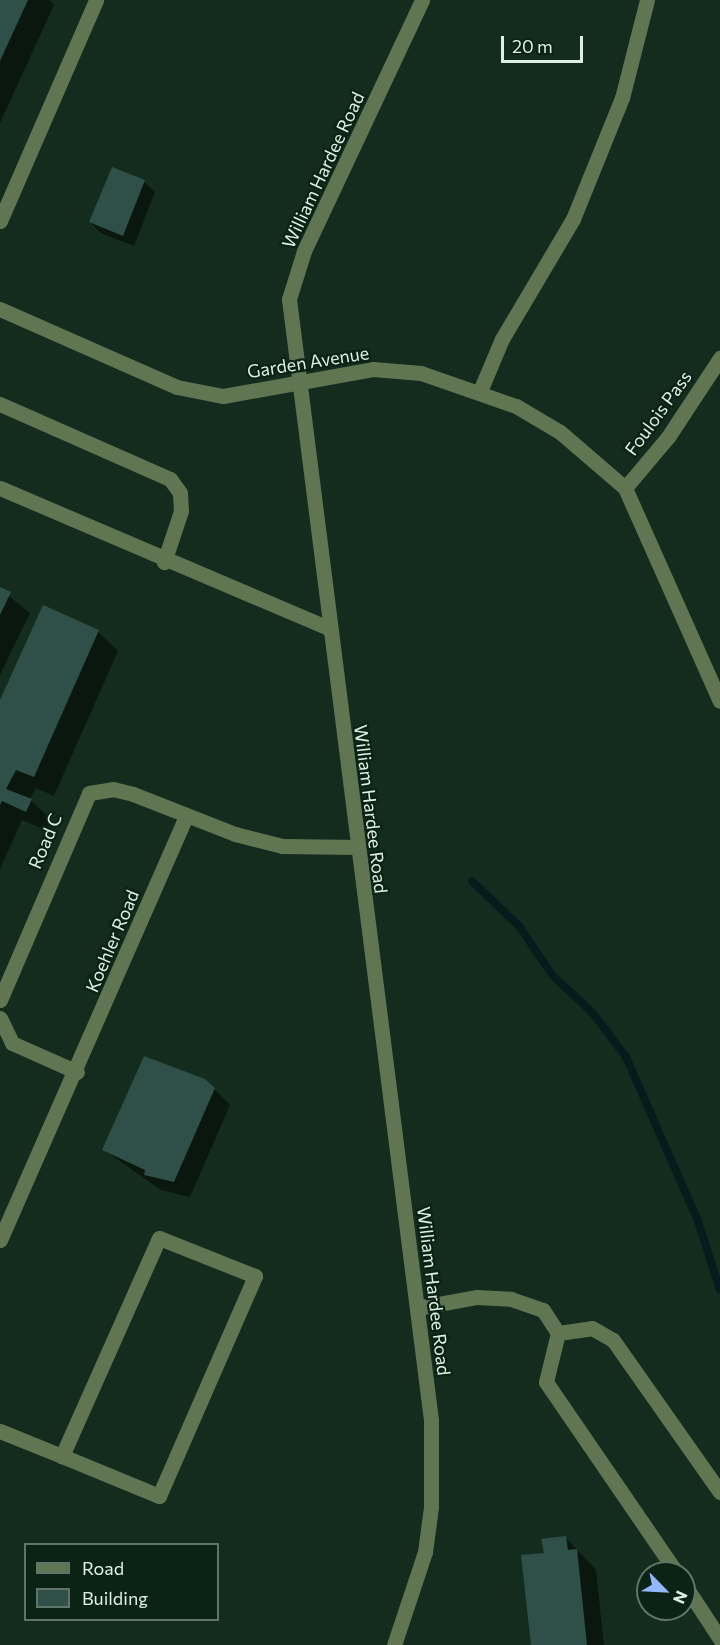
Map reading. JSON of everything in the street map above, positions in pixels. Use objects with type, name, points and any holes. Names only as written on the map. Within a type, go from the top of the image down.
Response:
[{"type":"street","points":[[0,221],[96,0]]},
{"type":"street","name":"William Hardee Road","points":[[394,1645],[413,1595],[431,1507],[431,1420],[289,299],[304,251],[422,0]]},
{"type":"street","points":[[480,390],[502,339],[578,209],[622,98],[647,0]]},
{"type":"street","name":"Garden Avenue","points":[[0,309],[177,387],[223,396],[373,369],[421,372],[480,390],[560,432],[625,488],[714,670],[720,701]]},
{"type":"street","name":"Foulois Pass","points":[[625,488],[668,437],[720,358]]},
{"type":"street","points":[[0,404],[170,479],[180,493],[181,511],[164,562]]},
{"type":"street","points":[[0,488],[164,562],[329,628]]},
{"type":"street","name":"Road C","points":[[0,1000],[89,793],[113,789],[186,817]]},
{"type":"street","points":[[186,817],[282,846],[357,847]]},
{"type":"street","name":"Koehler Road","points":[[0,1240],[77,1072],[186,817]]},
{"type":"street","points":[[0,1018],[12,1043],[77,1072]]},
{"type":"street","points":[[0,1431],[159,1496],[255,1276],[159,1238],[62,1456]]},
{"type":"street","points":[[417,1308],[477,1297],[511,1299],[543,1310],[558,1333],[546,1382],[669,1561]]},
{"type":"street","points":[[558,1333],[592,1328],[613,1340],[720,1492]]},
{"type":"street","points":[[696,1602],[720,1639]]},
{"type":"building","points":[[0,0],[28,0],[0,61]]},
{"type":"building","points":[[112,167],[145,180],[123,236],[89,222]]},
{"type":"building","points":[[0,587],[11,592],[0,615]]},
{"type":"building","points":[[43,605],[99,630],[34,777],[16,770],[6,789],[32,799],[26,812],[2,801],[0,805],[0,700]]},
{"type":"building","points":[[144,1056],[205,1079],[215,1088],[174,1182],[144,1175],[145,1170],[102,1150]]},
{"type":"building","points":[[566,1536],[568,1550],[577,1549],[587,1645],[531,1645],[521,1555],[544,1553],[541,1539]]},
{"type":"waterway","points":[[472,881],[519,926],[553,976],[592,1012],[626,1057],[698,1221],[720,1290]]}]
